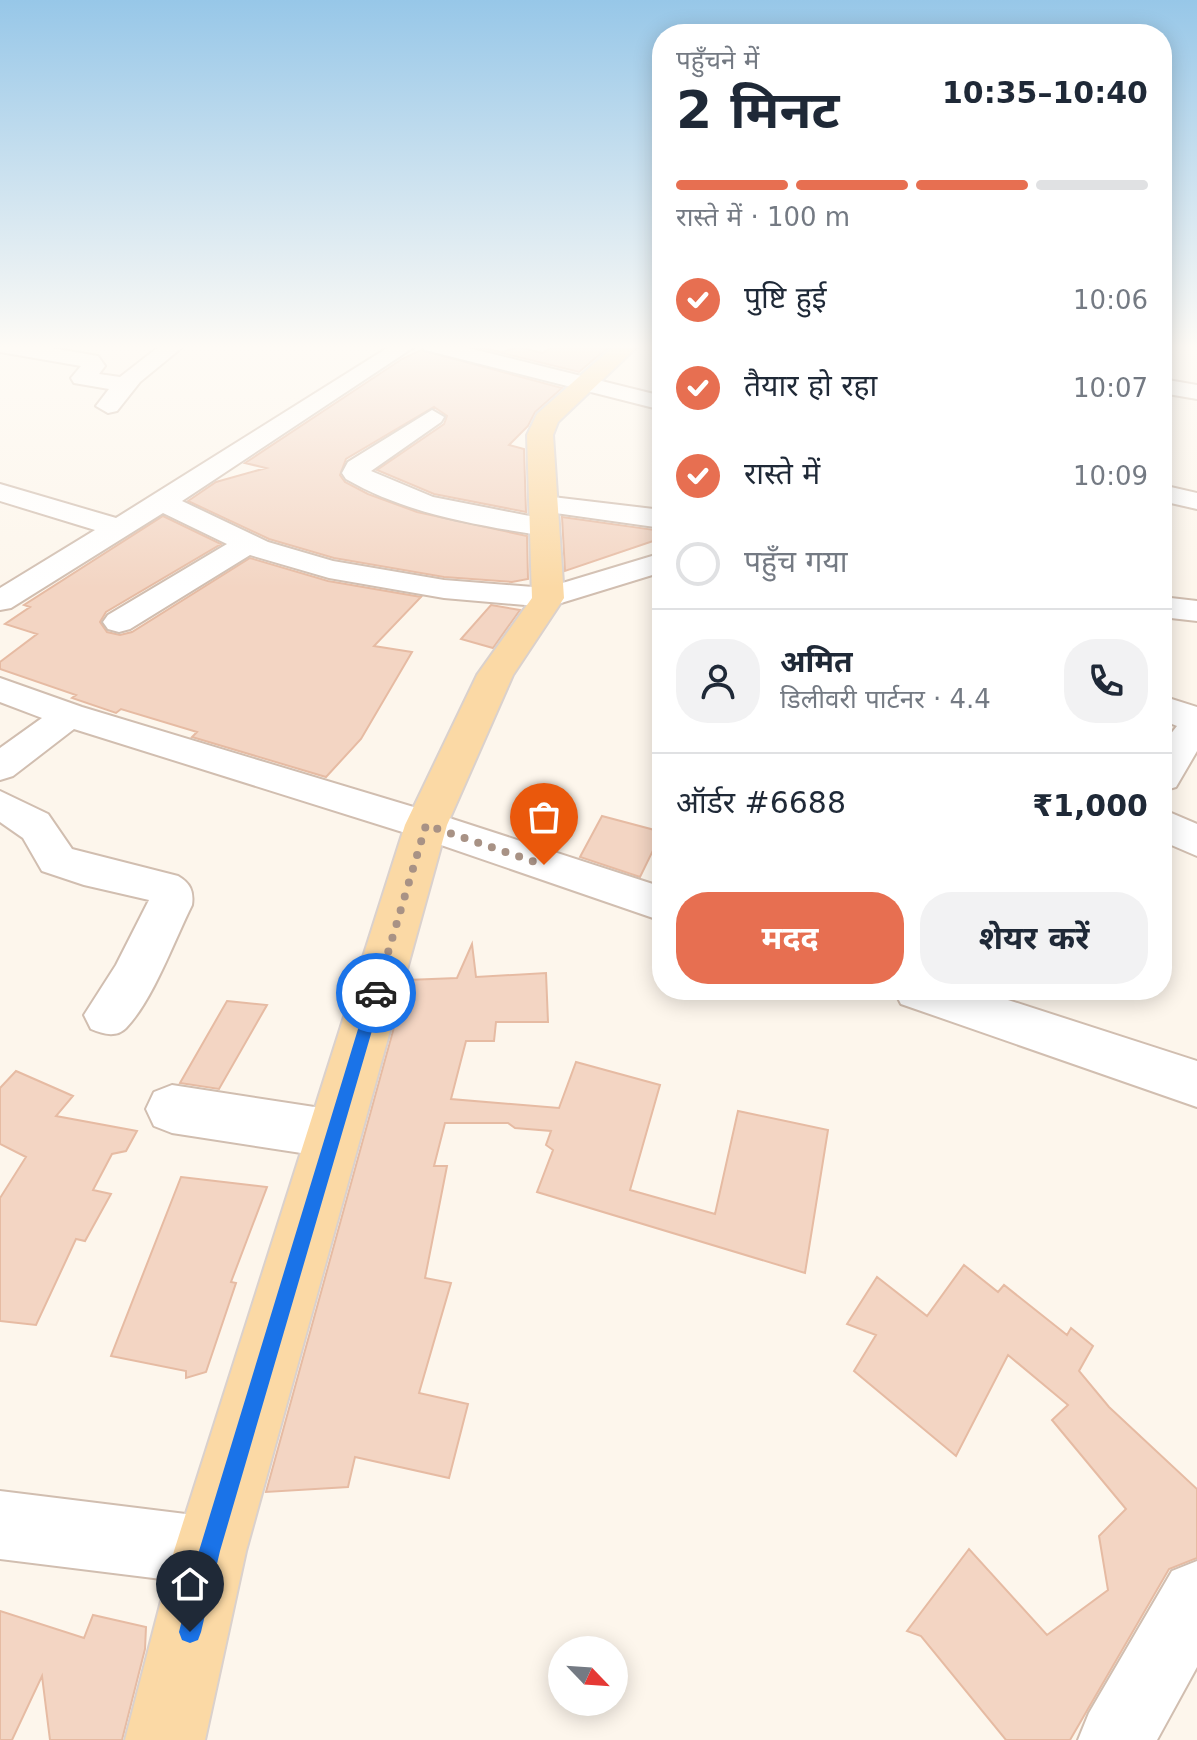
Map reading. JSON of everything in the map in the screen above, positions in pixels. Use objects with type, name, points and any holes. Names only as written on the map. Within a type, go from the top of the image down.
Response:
[{"type":"main road","points":[[165,1740],[210,1551],[426,825],[495,675],[548,598],[540,435],[543,426]]},
{"type":"street","points":[[0,601],[280,426]]},
{"type":"street","points":[[418,426],[357,468],[355,473],[371,483],[415,500],[480,516],[652,519]]},
{"type":"street","points":[[1172,495],[1197,501]]},
{"type":"street","points":[[6,498],[118,528]]},
{"type":"street","points":[[162,502],[248,544],[329,569],[444,589],[548,598],[652,565]]},
{"type":"street","points":[[119,622],[248,544]]},
{"type":"street","points":[[1172,608],[1197,611]]},
{"type":"street","points":[[0,689],[69,715],[426,825],[652,901]]},
{"type":"street","points":[[1172,712],[1197,723],[1172,758]]},
{"type":"street","points":[[0,767],[69,715]]},
{"type":"street","points":[[0,805],[39,829],[47,849],[56,860],[108,876],[155,884],[172,893],[170,905],[132,979],[108,1015]]},
{"type":"street","points":[[1172,829],[1197,841]]},
{"type":"street","points":[[947,1000],[1197,1084]]},
{"type":"street","points":[[172,1109],[334,1134]]},
{"type":"street","points":[[0,1525],[210,1551]]},
{"type":"street","points":[[1116,1740],[1191,1623]]},
{"type":"building","points":[[301,426],[402,426],[346,459],[340,475],[345,482],[417,512],[527,536],[528,579],[512,582],[444,577],[334,558],[269,539],[188,501],[216,482],[266,468],[245,463]]},
{"type":"building","points":[[441,426],[528,426],[509,445],[524,449],[526,512],[434,494],[377,470]]},
{"type":"building","points":[[163,516],[221,544],[106,612],[100,622],[107,632],[120,635],[132,632],[250,558],[328,581],[421,597],[374,646],[412,652],[361,739],[326,777],[192,737],[197,732],[121,709],[116,713],[72,698],[76,695],[0,669],[0,662],[37,634],[5,624],[30,607],[24,605]]},
{"type":"building","points":[[562,517],[652,530],[652,541],[565,571]]},
{"type":"building","points":[[491,605],[520,610],[493,648],[461,639]]},
{"type":"building","points":[[602,816],[652,829],[652,852],[640,877],[580,857]]},
{"type":"building","points":[[472,944],[476,977],[546,973],[548,1022],[496,1022],[494,1041],[466,1041],[451,1099],[559,1108],[576,1062],[660,1085],[630,1190],[715,1214],[738,1111],[828,1130],[805,1273],[537,1192],[553,1150],[546,1145],[551,1131],[515,1128],[508,1123],[445,1123],[434,1166],[447,1166],[425,1278],[451,1283],[419,1393],[468,1404],[449,1478],[355,1457],[348,1487],[266,1492],[407,980],[457,978]]},
{"type":"building","points":[[227,1001],[267,1005],[219,1089],[180,1083]]},
{"type":"building","points":[[16,1071],[73,1096],[56,1116],[137,1131],[126,1151],[112,1154],[93,1190],[111,1194],[85,1241],[76,1239],[36,1325],[0,1321],[0,1198],[26,1157],[0,1144],[0,1088]]},
{"type":"building","points":[[181,1177],[267,1187],[231,1282],[236,1283],[206,1372],[186,1378],[186,1371],[111,1356]]},
{"type":"building","points":[[964,1265],[998,1292],[1004,1285],[1067,1335],[1071,1328],[1093,1346],[1079,1371],[1109,1407],[1197,1489],[1197,1558],[1169,1569],[1070,1740],[1006,1740],[921,1636],[907,1631],[969,1549],[1047,1635],[1108,1590],[1099,1536],[1126,1509],[1052,1420],[1068,1405],[1008,1355],[956,1456],[854,1371],[876,1335],[847,1324],[877,1277],[927,1316]]},
{"type":"building","points":[[0,1611],[84,1638],[93,1615],[146,1627],[145,1649],[122,1740],[50,1740],[42,1676],[12,1740],[0,1740]]},
{"type":"way so far","points":[[376,993],[426,825],[544,865]]},
{"type":"route","points":[[190,1632],[210,1551],[376,993]]}]
